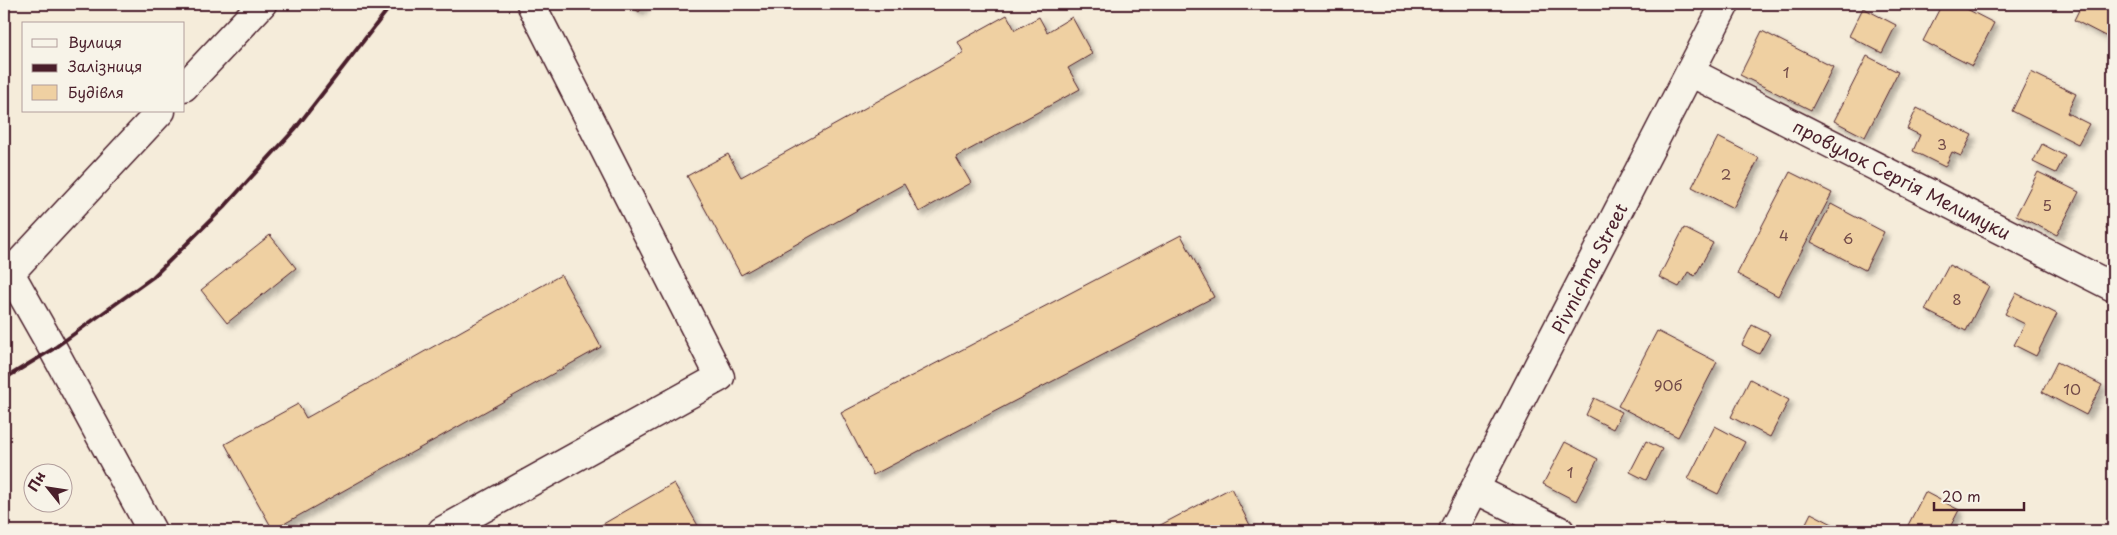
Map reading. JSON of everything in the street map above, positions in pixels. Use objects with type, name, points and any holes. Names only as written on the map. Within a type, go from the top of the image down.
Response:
[{"type":"main road","points":[[185,86],[262,4]]},
{"type":"main road","points":[[442,531],[720,377],[531,4]]},
{"type":"main road","name":"Pivnichna Street","points":[[1453,531],[1725,4]]},
{"type":"main road","name":"провулок Сергія Мелимуки","points":[[1690,72],[2113,287]]},
{"type":"main road","points":[[152,531],[53,349],[7,275],[160,112]]},
{"type":"main road","points":[[1475,489],[1560,531]]},
{"type":"building","points":[[628,4],[645,4],[639,12]]},
{"type":"building","points":[[1942,4],[1957,4],[1994,23],[1972,66],[1923,41]]},
{"type":"building","points":[[2082,4],[2104,4],[2113,8],[2113,40],[2074,20]]},
{"type":"building","points":[[1863,8],[1896,25],[1882,53],[1849,36]]},
{"type":"building","points":[[1007,15],[1015,30],[1039,17],[1047,32],[1072,17],[1092,54],[1068,68],[1080,89],[956,157],[971,183],[919,212],[904,184],[741,275],[687,176],[728,154],[741,177],[964,53],[958,42]]},
{"type":"building","points":[[1762,31],[1833,67],[1811,110],[1740,75]]},
{"type":"building","points":[[1867,56],[1898,72],[1865,137],[1834,121]]},
{"type":"building","points":[[2031,72],[2076,94],[2067,113],[2089,124],[2078,144],[2012,111]]},
{"type":"building","points":[[1917,108],[1972,135],[1961,156],[1952,152],[1945,167],[1913,151],[1920,135],[1907,129]]},
{"type":"building","points":[[1718,137],[1759,158],[1733,208],[1692,187]]},
{"type":"building","points":[[2042,144],[2065,156],[2056,173],[2033,162]]},
{"type":"building","points":[[1790,172],[1832,193],[1778,296],[1737,274]]},
{"type":"building","points":[[2038,172],[2079,192],[2057,235],[2016,215]]},
{"type":"building","points":[[1831,204],[1884,232],[1865,270],[1811,242]]},
{"type":"building","points":[[2113,214],[2113,233],[2106,229]]},
{"type":"building","points":[[1684,228],[1713,243],[1695,276],[1688,272],[1679,287],[1659,277]]},
{"type":"building","points":[[270,235],[296,268],[227,323],[201,290]]},
{"type":"building","points":[[1181,235],[1214,297],[873,475],[841,413]]},
{"type":"building","points":[[1949,265],[1989,286],[1966,331],[1925,310]]},
{"type":"building","points":[[561,275],[601,347],[273,530],[225,444],[298,404],[306,418]]},
{"type":"building","points":[[2016,293],[2057,314],[2036,356],[2014,345],[2025,324],[2005,314]]},
{"type":"building","points":[[1752,325],[1770,334],[1759,354],[1742,345]]},
{"type":"building","points":[[1657,331],[1717,362],[1678,437],[1618,406]]},
{"type":"building","points":[[2057,362],[2102,385],[2086,415],[2042,392]]},
{"type":"building","points":[[1750,379],[1789,400],[1770,437],[1731,417]]},
{"type":"building","points":[[1594,398],[1622,412],[1613,429],[1586,415]]},
{"type":"building","points":[[1715,426],[1745,442],[1718,494],[1688,479]]},
{"type":"building","points":[[1646,441],[1662,449],[1646,480],[1630,472]]},
{"type":"building","points":[[1565,442],[1598,459],[1576,501],[1543,484]]},
{"type":"building","points":[[674,483],[701,531],[591,531]]},
{"type":"building","points":[[1231,488],[1253,531],[1149,531]]},
{"type":"building","points":[[1925,492],[1959,510],[1948,531],[1905,531]]},
{"type":"building","points":[[1811,513],[1840,528],[1838,531],[1802,531]]},
{"type":"railway","points":[[4,379],[53,349],[153,277],[226,205],[295,129],[392,4]]}]
